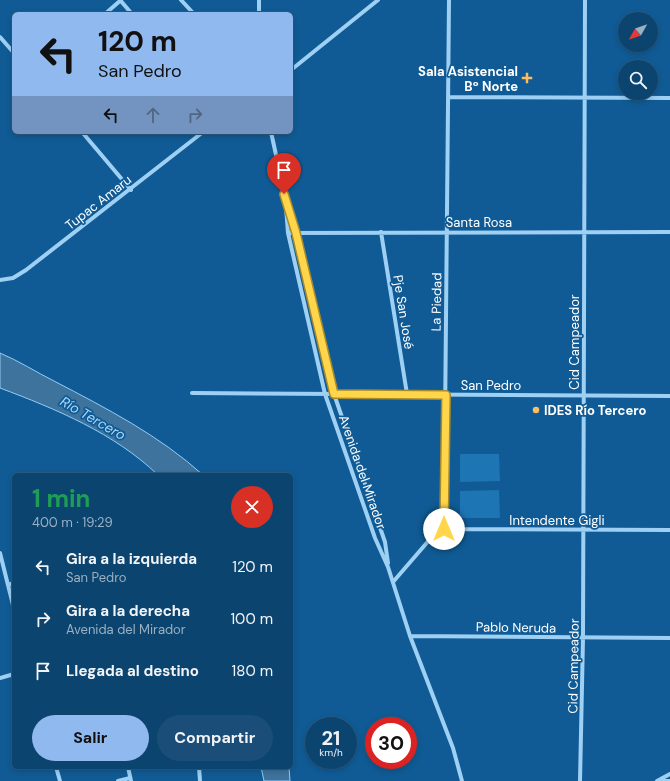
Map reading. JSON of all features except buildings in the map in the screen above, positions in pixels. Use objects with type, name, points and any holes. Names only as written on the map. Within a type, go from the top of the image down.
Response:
[{"type":"street","points":[[107,12],[121,0],[130,12]]},
{"type":"street","points":[[181,0],[192,12]]},
{"type":"street","points":[[259,0],[259,12]]},
{"type":"street","points":[[293,68],[378,0]]},
{"type":"street","name":"La Piedad","points":[[444,529],[449,0]]},
{"type":"street","name":"Cid Campeador","points":[[580,781],[584,638],[585,0]]},
{"type":"street","points":[[0,37],[12,51]]},
{"type":"street","points":[[448,98],[670,98]]},
{"type":"street","points":[[84,134],[131,190]]},
{"type":"street","name":"Tupac Amaru","points":[[0,280],[12,278],[26,270],[131,190],[201,134]]},
{"type":"street","name":"Avenida del Mirador","points":[[271,134],[284,194],[296,233],[334,394],[385,542],[388,567]]},
{"type":"street","name":"Avenida del Mirador","points":[[284,194],[288,233],[325,394],[375,538],[388,567],[410,636],[453,748],[462,781]]},
{"type":"street","name":"Pje San José","points":[[382,232],[407,394]]},
{"type":"street","name":"Santa Rosa","points":[[288,233],[670,232]]},
{"type":"street","name":"San Pedro","points":[[192,393],[670,396]]},
{"type":"street","points":[[393,582],[437,531],[444,529]]},
{"type":"street","name":"Intendente Gigli","points":[[444,529],[670,530]]},
{"type":"street","points":[[0,553],[12,596]]},
{"type":"street","points":[[0,568],[5,572]]},
{"type":"street","points":[[8,585],[12,584]]},
{"type":"street","name":"Pablo Neruda","points":[[410,636],[670,638]]},
{"type":"street","points":[[0,678],[12,675]]},
{"type":"street","points":[[57,769],[60,781]]},
{"type":"street","points":[[118,781],[131,779],[128,769]]},
{"type":"street","points":[[199,769],[200,781]]},
{"type":"street","points":[[658,781],[670,774]]},
{"type":"street","points":[[658,781],[670,781]]},
{"type":"shaded area","points":[[460,454],[499,454],[500,481],[460,482]]},
{"type":"shaded area","points":[[499,490],[500,518],[460,518],[460,491]]},
{"type":"water","name":"Río Tercero","points":[[0,353],[93,402],[151,435],[201,473],[156,473],[123,447],[84,424],[0,388]]},
{"type":"water","points":[[261,769],[289,769],[290,781],[264,781]]},
{"type":"place","name":"Sala Asistencial Bº Norte","points":[[527,78]]},
{"type":"place","name":"IDES Río Tercero","points":[[536,410]]},
{"type":"route","points":[[284,194],[296,233],[334,394],[446,395],[444,529]]}]
